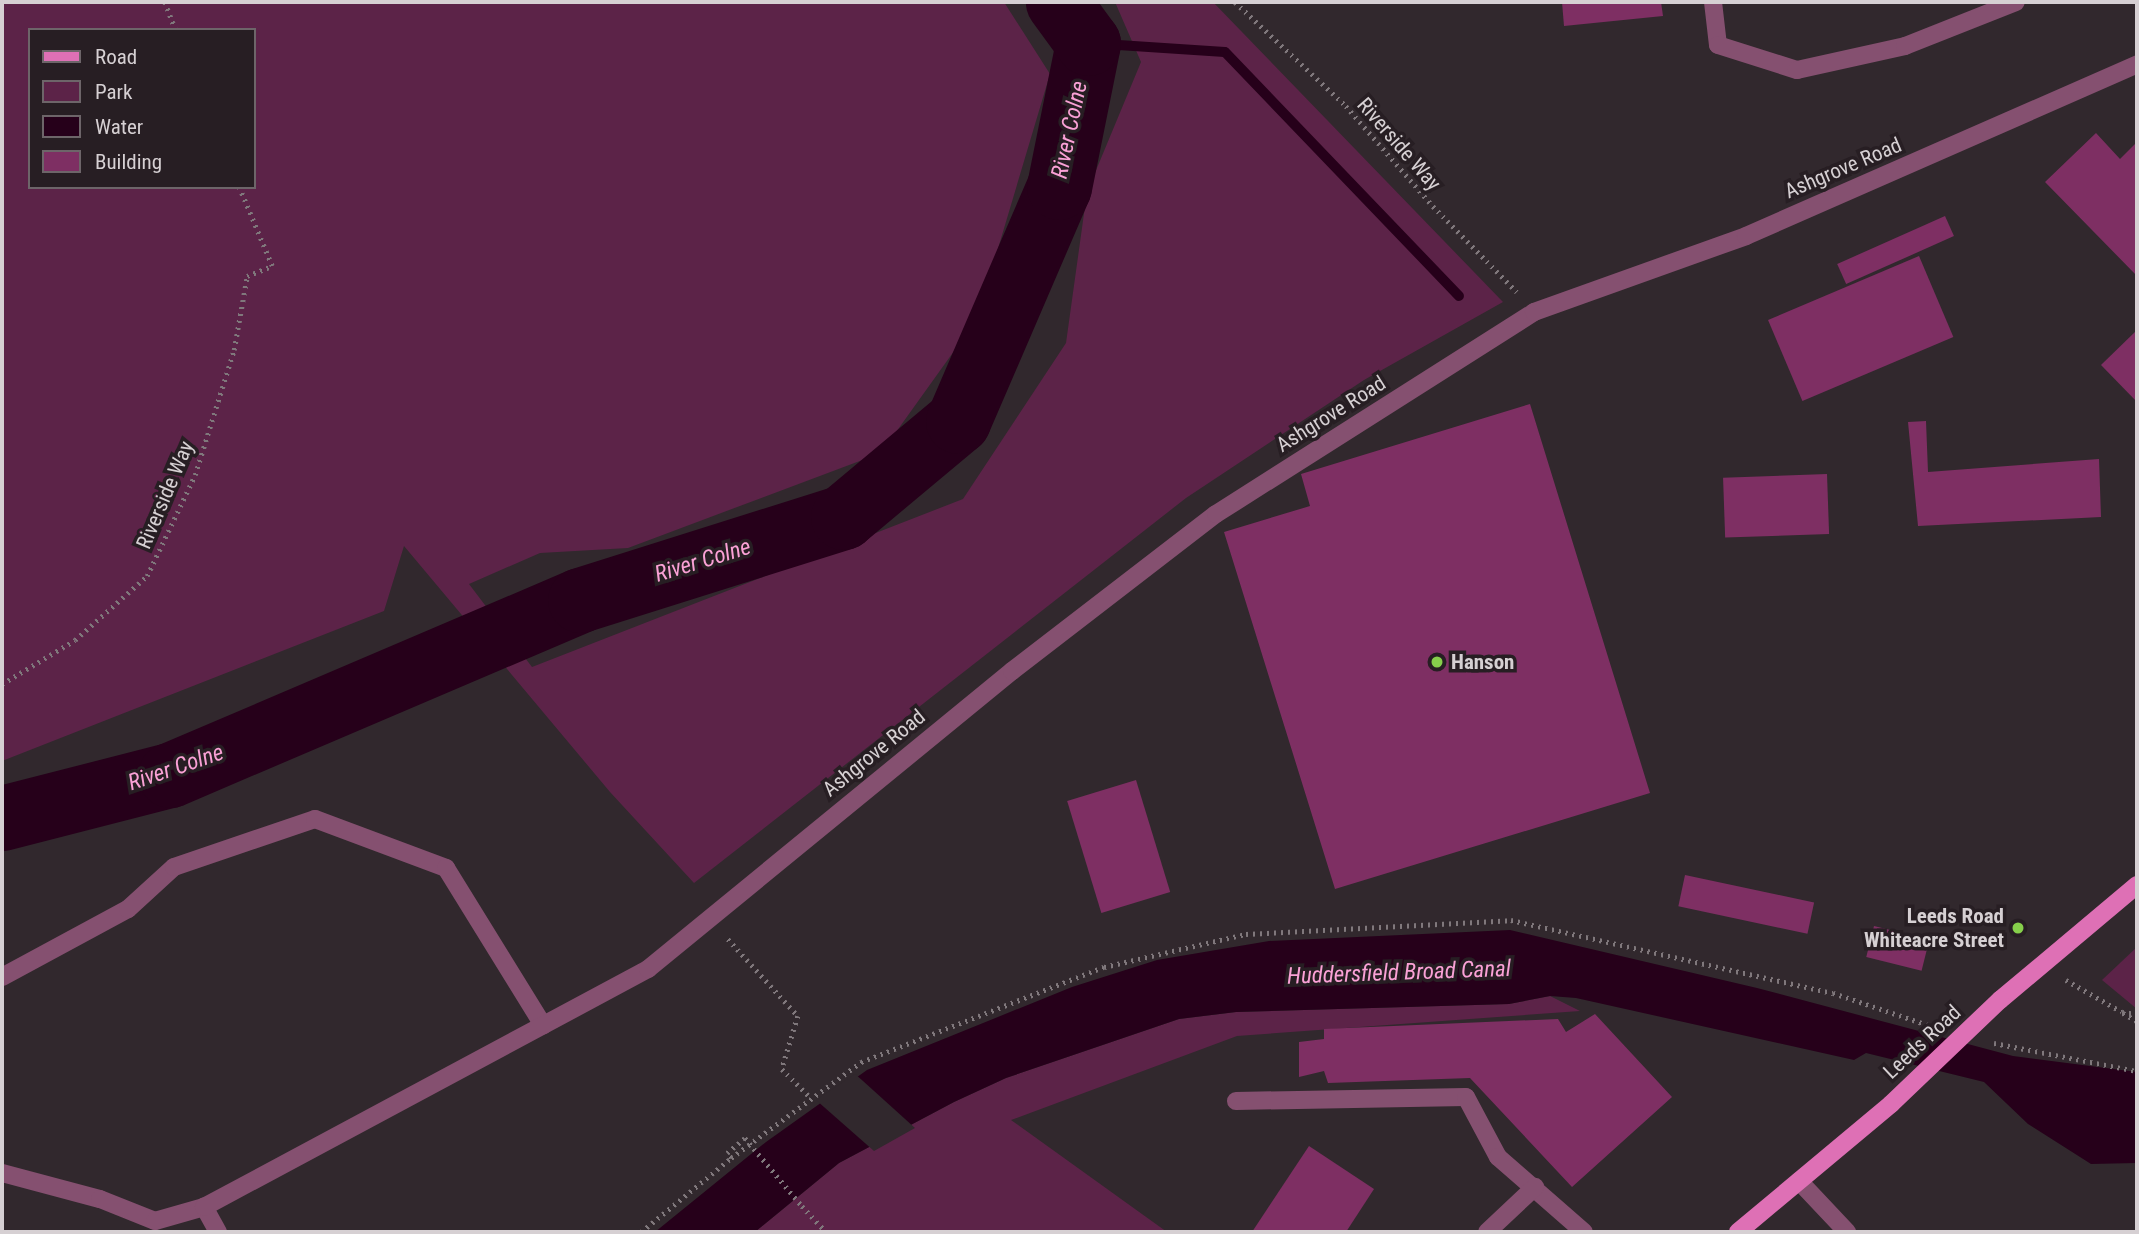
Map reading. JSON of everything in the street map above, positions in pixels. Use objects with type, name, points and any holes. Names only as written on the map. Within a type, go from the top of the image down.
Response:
[{"type":"main road","name":"Leeds Road","points":[[1738,1232],[1891,1104],[2000,1000],[2044,967],[2137,885]]},
{"type":"street","points":[[1713,2],[1718,45],[1797,70],[1905,46],[2016,2]]},
{"type":"street","name":"Ashgrove Road","points":[[2,1173],[100,1199],[155,1221],[204,1207],[648,969],[708,916],[1216,514],[1534,312],[1746,236],[2137,64]]},
{"type":"street","points":[[2,977],[128,909],[174,867],[315,820],[446,868],[543,1025]]},
{"type":"street","points":[[1236,1101],[1466,1097],[1498,1157],[1535,1186],[1584,1232]]},
{"type":"street","points":[[1799,1181],[1847,1232]]},
{"type":"street","points":[[1488,1232],[1535,1186]]},
{"type":"street","points":[[204,1207],[218,1232]]},
{"type":"path","points":[[165,2],[175,28]]},
{"type":"path","name":"Riverside Way","points":[[1235,2],[1346,106],[1534,312]]},
{"type":"path","name":"Riverside Way","points":[[2,684],[75,640],[147,576],[195,475],[234,350],[247,275],[272,265],[240,189]]},
{"type":"path","points":[[708,916],[798,1016],[782,1069],[810,1097]]},
{"type":"path","points":[[641,1232],[731,1158],[810,1097],[861,1062],[1019,998],[1166,950],[1246,934],[1510,920],[1820,990],[1944,1030]]},
{"type":"path","points":[[2044,967],[2137,1021]]},
{"type":"path","points":[[2122,1012],[2137,1014]]},
{"type":"path","points":[[1981,1040],[2137,1071]]},
{"type":"path","points":[[731,1158],[727,1153],[745,1138],[826,1232]]},
{"type":"green space","points":[[2,2],[1004,2],[1050,74],[977,319],[881,453],[628,548],[540,553],[469,584],[532,667],[963,499],[1066,343],[1087,192],[1141,62],[1115,2],[1213,2],[1503,302],[1364,380],[1186,498],[694,883],[610,792],[404,546],[384,611],[2,761]]},
{"type":"green space","points":[[2137,947],[2137,1009],[2102,980]]},
{"type":"green space","points":[[1550,996],[1580,1011],[1237,1036],[1011,1120],[1167,1232],[755,1232],[839,1163],[954,1102],[1006,1078],[1179,1019],[1236,1012],[1509,1004]]},
{"type":"water","name":"Huddersfield Broad Canal","points":[[1510,930],[1757,988],[2013,1056],[2137,1072],[2137,1163],[2091,1164],[2028,1124],[1984,1082],[1866,1053],[1854,1060],[1576,998],[1550,996],[1509,1004],[1236,1012],[1179,1019],[1006,1078],[954,1102],[839,1163],[755,1232],[655,1232],[766,1142],[867,1070],[1072,987],[1157,960],[1269,941]]},
{"type":"pier","points":[[855,1074],[915,1128],[874,1151],[816,1100]]},
{"type":"building","points":[[1562,2],[1661,2],[1663,16],[1564,26]]},
{"type":"building","points":[[2096,133],[2120,159],[2137,142],[2137,276],[2045,182]]},
{"type":"building","points":[[1945,216],[1954,236],[1846,284],[1837,264]]},
{"type":"building","points":[[1919,256],[1953,337],[1802,401],[1768,320]]},
{"type":"building","points":[[2137,330],[2137,402],[2101,365]]},
{"type":"building","name":"Hanson","points":[[1530,404],[1650,793],[1335,889],[1224,532],[1310,506],[1301,474]]},
{"type":"building","points":[[1926,421],[1928,472],[2099,459],[2101,517],[1918,526],[1908,422]]},
{"type":"building","points":[[1827,474],[1829,534],[1725,538],[1723,478]]},
{"type":"building","points":[[1136,780],[1170,892],[1101,913],[1067,801]]},
{"type":"building","points":[[1685,875],[1814,902],[1807,934],[1678,906]]},
{"type":"building","points":[[1874,926],[1929,940],[1922,971],[1866,957]]},
{"type":"building","points":[[1595,1014],[1672,1097],[1572,1187],[1470,1078],[1328,1083],[1324,1071],[1299,1077],[1299,1042],[1324,1039],[1324,1029],[1558,1019],[1566,1032]]},
{"type":"building","points":[[1309,1146],[1374,1189],[1346,1232],[1252,1232]]},
{"type":"waterway","name":"River Colne","points":[[2,818],[170,775],[580,600],[843,517],[958,421],[1059,187],[1088,43],[1058,2]]},
{"type":"waterway","points":[[1088,43],[1225,52],[1459,296]]},
{"type":"place","name":"Hanson","points":[[1437,662]]},
{"type":"place","name":"Leeds Road Whiteacre Street","points":[[2018,928]]}]
